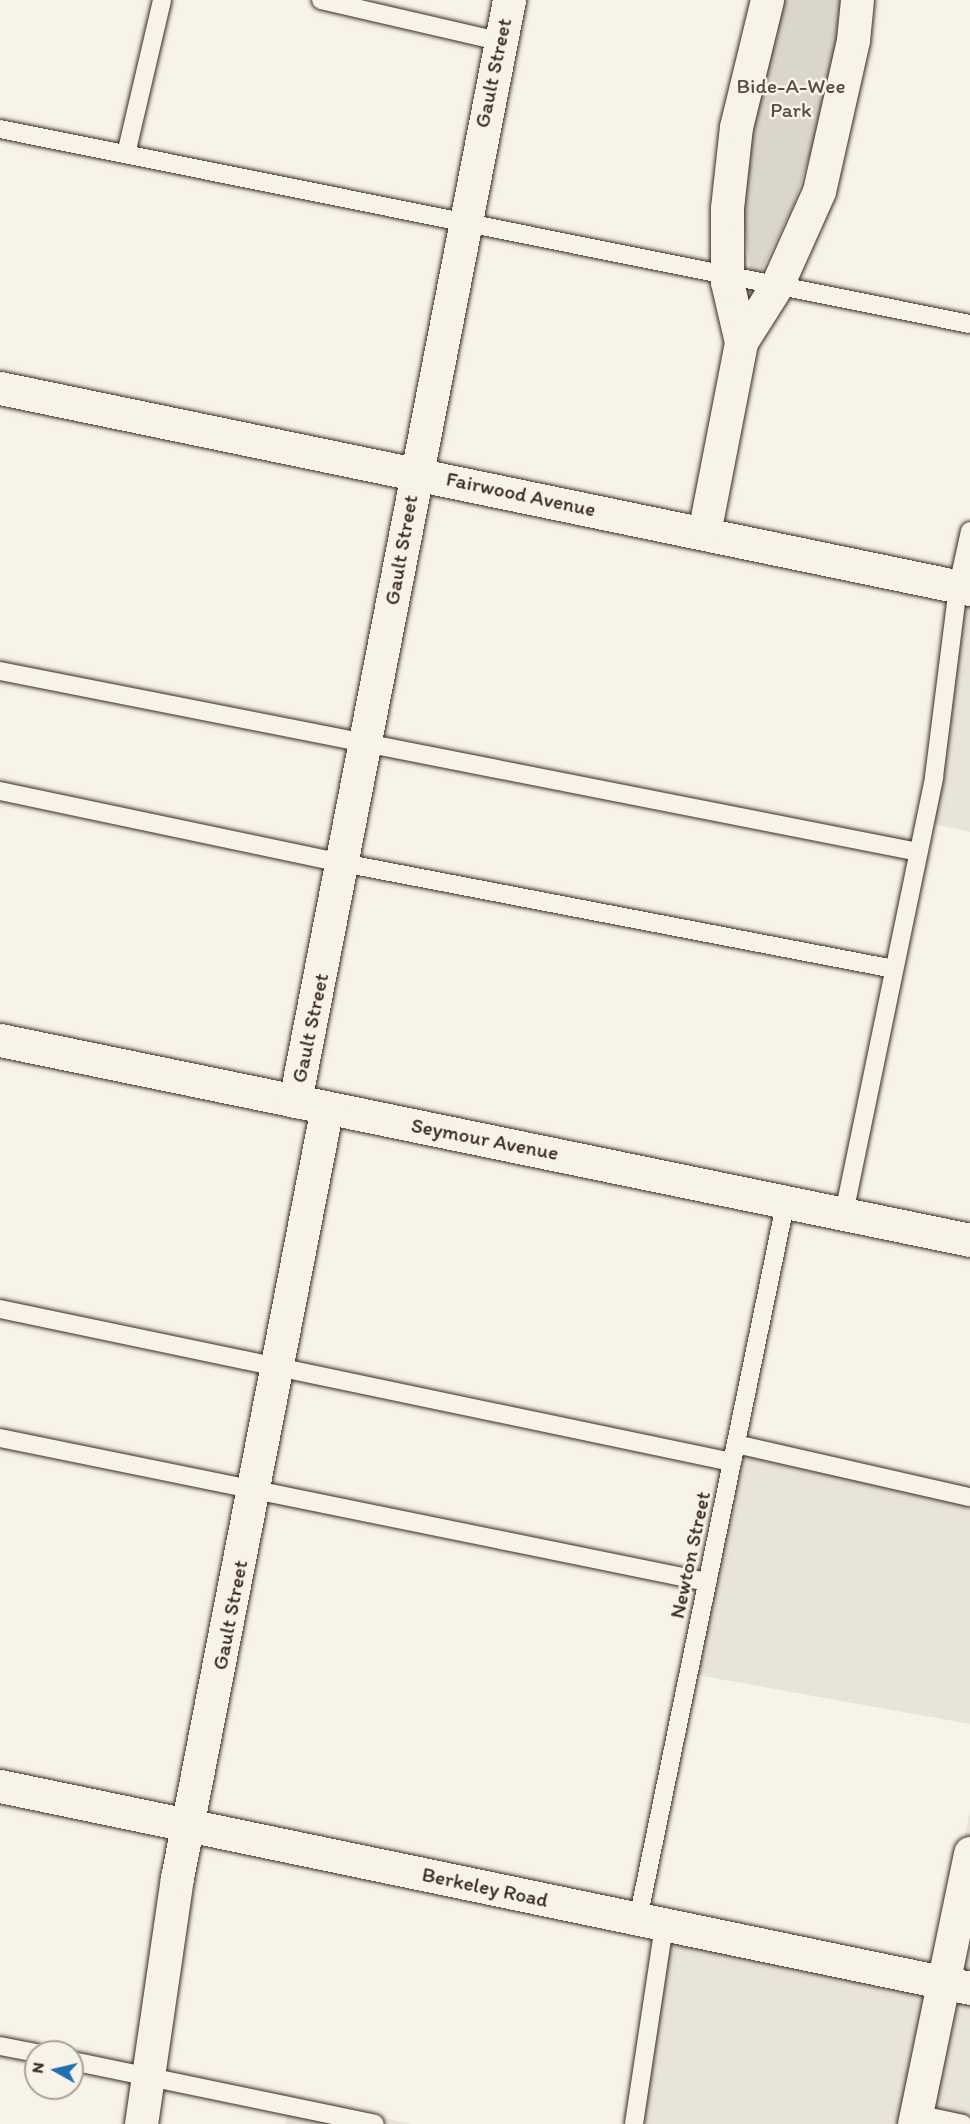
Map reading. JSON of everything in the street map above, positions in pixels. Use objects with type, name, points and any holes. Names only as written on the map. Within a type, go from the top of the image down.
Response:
[{"type":"street","name":"Gault Street","points":[[295,1101],[366,745],[414,472],[462,223],[509,0]]},
{"type":"street","points":[[741,342],[727,275],[727,208],[736,127],[767,0]]},
{"type":"street","points":[[705,533],[741,342],[777,285],[819,191],[853,40],[857,0]]},
{"type":"street","name":"Fairwood Avenue","points":[[0,388],[414,472],[964,588]]},
{"type":"street","name":"Seymour Avenue","points":[[0,1040],[786,1200],[970,1240]]},
{"type":"street","name":"Gault Street","points":[[141,2124],[188,1825],[327,1107]]},
{"type":"street","name":"Berkeley Road","points":[[0,1786],[957,1985]]},
{"type":"street","points":[[915,2119],[957,1985],[970,1853]]},
{"type":"lane","points":[[126,154],[162,0]]},
{"type":"lane","points":[[321,0],[499,41]]},
{"type":"lane","points":[[0,129],[970,324]]},
{"type":"lane","points":[[844,1213],[934,777],[964,588],[970,531]]},
{"type":"lane","points":[[0,670],[366,745],[918,852]]},
{"type":"lane","points":[[0,791],[343,862],[894,969]]},
{"type":"lane","name":"Newton Street","points":[[634,2124],[651,1922],[707,1582],[786,1200]]},
{"type":"lane","points":[[0,1309],[732,1462]]},
{"type":"lane","points":[[0,1438],[707,1582]]},
{"type":"lane","points":[[736,1444],[970,1497]]},
{"type":"lane","points":[[0,2046],[24,2051]]},
{"type":"lane","points":[[84,2063],[375,2124]]},
{"type":"lane","points":[[915,2119],[963,2124]]},
{"type":"shaded area","points":[[962,586],[970,588],[970,832],[925,822]]},
{"type":"shaded area","points":[[732,1446],[970,1494],[970,1724],[686,1673]]},
{"type":"shaded area","points":[[970,1810],[970,2124],[638,2124],[658,1923],[936,1983]]},
{"type":"shaded area","points":[[290,2098],[412,2124],[285,2124]]},
{"type":"green space","name":"Bide-A-Wee Park","points":[[782,0],[841,0],[840,25],[826,105],[794,204],[753,288],[743,216],[749,132]]}]
